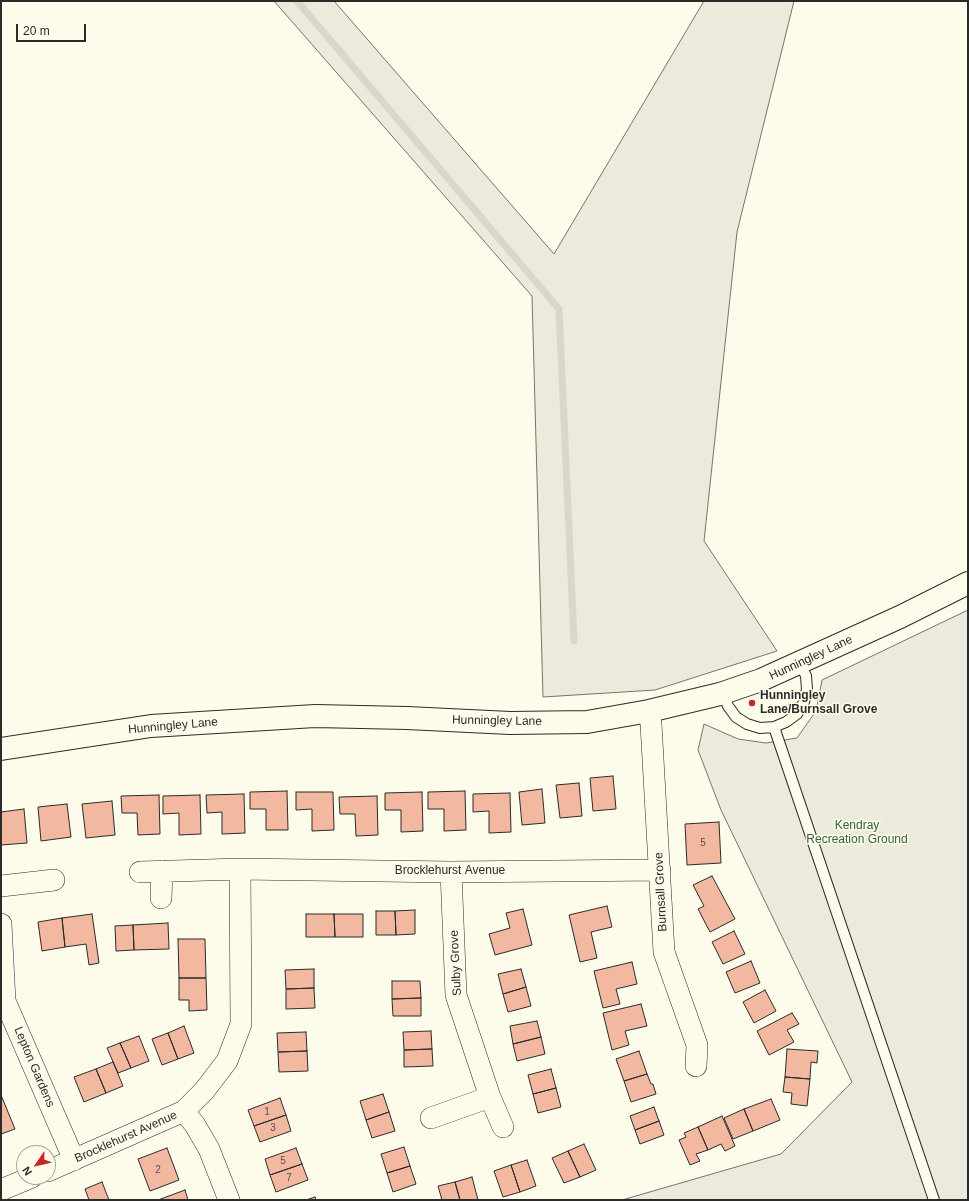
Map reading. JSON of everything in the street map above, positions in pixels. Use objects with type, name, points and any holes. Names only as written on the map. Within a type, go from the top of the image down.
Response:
[{"type":"main road","name":"Hunningley Lane","points":[[1,749],[151,726],[308,716],[407,718],[510,723],[587,722],[650,711],[723,694],[761,680],[800,663],[900,617],[968,583]]},
{"type":"street","name":"Burnsall Grove","points":[[650,711],[664,952],[697,1045],[696,1066]]},
{"type":"street","name":"Brocklehurst Avenue","points":[[140,872],[240,869],[451,872],[660,870]]},
{"type":"street","name":"Brocklehurst Avenue","points":[[56,1168],[184,1111],[204,1090],[227,1061],[241,1024],[240,869]]},
{"type":"street","points":[[161,898],[162,871]]},
{"type":"street","name":"Sulby Grove","points":[[451,872],[456,995],[490,1097],[503,1127]]},
{"type":"street","points":[[1,886],[54,880]]},
{"type":"street","name":"Lepton Gardens","points":[[1,924],[5,1001],[74,1160]]},
{"type":"street","points":[[431,1118],[490,1097]]},
{"type":"street","points":[[184,1111],[195,1125],[209,1149],[229,1200]]},
{"type":"street","points":[[1,1190],[16,1184]]},
{"type":"lane","points":[[723,694],[728,706],[736,717],[747,724],[760,728],[774,727],[786,722],[797,714],[804,702],[807,689],[806,676],[800,663]]},
{"type":"lane","points":[[774,727],[934,1200]]},
{"type":"green space","points":[[274,1],[334,1],[554,254],[704,1],[794,1],[737,232],[704,541],[777,651],[655,690],[543,697],[532,296]]},
{"type":"green space","name":"Kendray Recreation Ground","points":[[968,610],[968,1200],[622,1200],[781,1154],[852,1082],[721,810],[698,750],[704,724],[738,739],[766,743],[797,738],[816,711],[822,680]]},
{"type":"building","points":[[613,776],[616,809],[593,811],[590,778]]},
{"type":"building","points":[[579,783],[582,816],[560,818],[556,785]]},
{"type":"building","points":[[542,789],[545,823],[522,825],[519,792]]},
{"type":"building","points":[[287,791],[288,830],[266,830],[266,809],[250,809],[250,792]]},
{"type":"building","points":[[465,791],[466,830],[444,831],[444,809],[428,809],[428,792]]},
{"type":"building","points":[[296,792],[333,792],[334,830],[312,831],[312,809],[296,810]]},
{"type":"building","points":[[422,792],[423,831],[401,832],[401,810],[385,810],[385,793]]},
{"type":"building","points":[[510,793],[511,832],[489,833],[489,811],[473,812],[473,794]]},
{"type":"building","points":[[244,794],[245,833],[222,834],[222,812],[207,813],[206,795]]},
{"type":"building","points":[[159,795],[160,834],[138,835],[137,813],[122,813],[121,796]]},
{"type":"building","points":[[200,795],[201,834],[179,835],[179,813],[163,814],[163,796]]},
{"type":"building","points":[[377,796],[378,835],[356,836],[355,814],[340,814],[339,797]]},
{"type":"building","points":[[112,801],[115,835],[86,838],[82,804]]},
{"type":"building","points":[[67,804],[71,837],[41,841],[38,807]]},
{"type":"building","points":[[24,809],[27,843],[1,845],[1,812]]},
{"type":"building","points":[[719,822],[721,863],[687,865],[685,824]]},
{"type":"building","points":[[712,876],[735,919],[710,932],[698,909],[704,906],[693,885]]},
{"type":"building","points":[[607,906],[612,927],[591,932],[597,958],[580,962],[569,915]]},
{"type":"building","points":[[523,909],[532,945],[495,955],[489,934],[510,928],[506,913]]},
{"type":"building","points":[[415,910],[415,934],[396,935],[395,911]]},
{"type":"building","points":[[376,911],[395,911],[396,935],[376,935]]},
{"type":"building","points":[[92,914],[99,963],[89,965],[86,944],[65,947],[62,918]]},
{"type":"building","points":[[306,914],[334,914],[335,937],[306,937]]},
{"type":"building","points":[[334,914],[363,914],[363,937],[335,937]]},
{"type":"building","points":[[62,918],[65,947],[42,951],[38,922]]},
{"type":"building","points":[[168,923],[169,949],[134,950],[133,925]]},
{"type":"building","points":[[133,925],[134,950],[116,951],[115,926]]},
{"type":"building","points":[[734,931],[745,954],[723,964],[712,942]]},
{"type":"building","points":[[178,939],[205,939],[206,978],[179,978]]},
{"type":"building","points":[[751,961],[760,983],[735,993],[726,972]]},
{"type":"building","points":[[632,962],[637,984],[616,989],[620,1004],[603,1008],[594,971]]},
{"type":"building","points":[[314,969],[314,988],[286,989],[285,970]]},
{"type":"building","points":[[521,969],[526,987],[503,994],[498,974]]},
{"type":"building","points":[[179,978],[206,978],[207,1010],[189,1011],[189,1000],[179,1000]]},
{"type":"building","points":[[392,981],[420,981],[421,998],[392,999]]},
{"type":"building","points":[[526,987],[531,1006],[508,1012],[503,994]]},
{"type":"building","points":[[314,988],[315,1008],[286,1009],[286,989]]},
{"type":"building","points":[[765,990],[776,1011],[754,1023],[743,1002]]},
{"type":"building","points":[[421,998],[421,1016],[393,1016],[392,999]]},
{"type":"building","points":[[641,1004],[647,1026],[625,1031],[629,1045],[612,1050],[603,1013]]},
{"type":"building","points":[[792,1013],[799,1024],[787,1030],[794,1042],[769,1055],[757,1031]]},
{"type":"building","points":[[537,1021],[541,1037],[513,1044],[510,1026]]},
{"type":"building","points":[[184,1026],[194,1053],[178,1059],[168,1033]]},
{"type":"building","points":[[431,1031],[432,1049],[404,1050],[403,1032]]},
{"type":"building","points":[[306,1032],[307,1051],[278,1052],[277,1033]]},
{"type":"building","points":[[168,1033],[178,1059],[162,1065],[152,1039]]},
{"type":"building","points":[[139,1036],[149,1061],[131,1068],[120,1043]]},
{"type":"building","points":[[541,1037],[545,1054],[517,1061],[513,1044]]},
{"type":"building","points":[[120,1043],[131,1068],[118,1073],[107,1048]]},
{"type":"building","points":[[432,1049],[433,1066],[404,1067],[404,1050]]},
{"type":"building","points":[[787,1049],[818,1051],[817,1063],[811,1062],[810,1079],[785,1077]]},
{"type":"building","points":[[307,1051],[308,1071],[279,1072],[278,1052]]},
{"type":"building","points":[[639,1051],[647,1074],[624,1081],[616,1059]]},
{"type":"building","points":[[113,1062],[123,1086],[106,1093],[96,1069]]},
{"type":"building","points":[[96,1069],[106,1093],[84,1102],[74,1077]]},
{"type":"building","points":[[551,1069],[556,1088],[533,1094],[528,1075]]},
{"type":"building","points":[[647,1074],[651,1084],[653,1084],[656,1094],[631,1102],[624,1081]]},
{"type":"building","points":[[785,1077],[810,1079],[807,1106],[791,1104],[792,1093],[783,1092]]},
{"type":"building","points":[[556,1088],[561,1107],[538,1113],[533,1094]]},
{"type":"building","points":[[383,1094],[389,1112],[366,1120],[360,1101]]},
{"type":"building","points":[[1,1095],[15,1129],[1,1134]]},
{"type":"building","points":[[280,1098],[286,1115],[254,1126],[248,1110]]},
{"type":"building","points":[[771,1099],[780,1120],[753,1131],[744,1109]]},
{"type":"building","points":[[654,1107],[659,1121],[635,1130],[630,1116]]},
{"type":"building","points":[[744,1109],[753,1131],[733,1139],[724,1118]]},
{"type":"building","points":[[389,1112],[395,1131],[372,1138],[366,1120]]},
{"type":"building","points":[[286,1115],[291,1131],[260,1142],[254,1126]]},
{"type":"building","points":[[722,1116],[735,1146],[725,1151],[721,1144],[708,1150],[698,1127]]},
{"type":"building","points":[[659,1121],[664,1135],[640,1144],[635,1130]]},
{"type":"building","points":[[698,1127],[708,1150],[696,1154],[700,1161],[690,1165],[679,1140],[686,1137],[684,1133]]},
{"type":"building","points":[[584,1144],[596,1170],[580,1177],[568,1151]]},
{"type":"building","points":[[404,1147],[410,1166],[387,1173],[381,1154]]},
{"type":"building","points":[[167,1148],[179,1180],[150,1191],[138,1159]]},
{"type":"building","points":[[296,1148],[302,1164],[270,1175],[265,1159]]},
{"type":"building","points":[[568,1151],[580,1177],[564,1183],[552,1158]]},
{"type":"building","points":[[527,1160],[536,1186],[520,1192],[511,1165]]},
{"type":"building","points":[[302,1164],[308,1180],[276,1192],[270,1175]]},
{"type":"building","points":[[511,1165],[520,1192],[503,1197],[494,1171]]},
{"type":"building","points":[[410,1166],[416,1184],[393,1192],[387,1173]]},
{"type":"building","points":[[472,1177],[478,1200],[460,1200],[455,1182]]},
{"type":"building","points":[[102,1182],[109,1200],[89,1200],[85,1189]]},
{"type":"building","points":[[455,1182],[460,1200],[442,1200],[438,1186]]},
{"type":"building","points":[[185,1190],[188,1200],[158,1200]]},
{"type":"building","points":[[315,1197],[316,1200],[306,1200]]},
{"type":"waterway","points":[[297,1],[559,309],[574,641]]},
{"type":"place","name":"Hunningley Lane/Burnsall Grove","points":[[752,703]]}]
